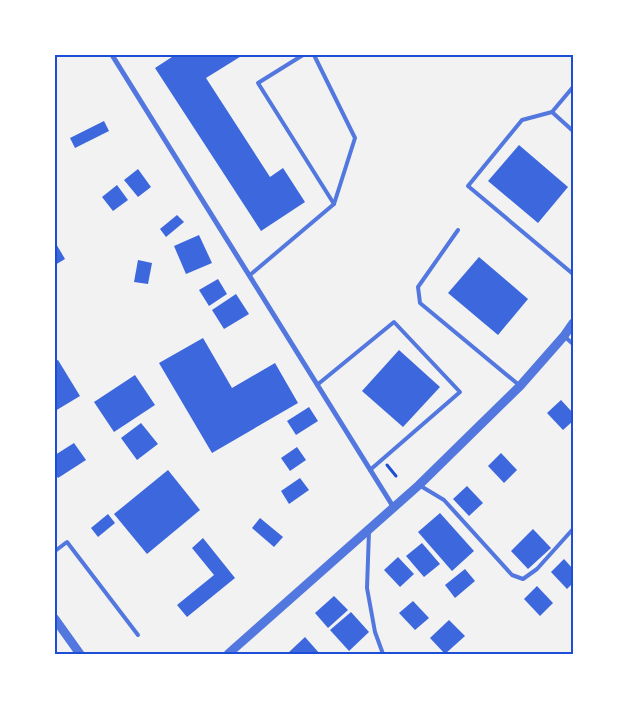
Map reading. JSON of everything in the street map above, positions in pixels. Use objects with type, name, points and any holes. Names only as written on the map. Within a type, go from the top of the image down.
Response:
[{"type":"street","points":[[112,55],[394,509]]},
{"type":"street","points":[[228,654],[394,509],[520,386],[573,323]]},
{"type":"street","points":[[55,618],[80,654]]},
{"type":"lane","points":[[303,55],[258,83],[334,204]]},
{"type":"lane","points":[[250,275],[334,204],[355,138],[314,55]]},
{"type":"lane","points":[[573,87],[552,112],[522,120],[468,186],[573,274]]},
{"type":"lane","points":[[552,112],[573,131]]},
{"type":"lane","points":[[458,230],[418,287],[420,303],[520,386]]},
{"type":"lane","points":[[317,386],[394,322],[460,392],[370,470]]},
{"type":"lane","points":[[564,336],[573,344]]},
{"type":"lane","points":[[419,485],[444,500],[512,575],[523,579],[537,569],[573,529]]},
{"type":"lane","points":[[369,529],[367,588],[375,632],[383,654]]},
{"type":"lane","points":[[55,551],[67,542],[138,635]]},
{"type":"building","points":[[175,55],[243,55],[206,78],[270,177],[283,168],[305,202],[261,231],[155,68]]},
{"type":"building","points":[[104,121],[109,131],[75,148],[70,138]]},
{"type":"building","points":[[519,145],[568,187],[538,223],[488,181]]},
{"type":"building","points":[[138,169],[151,187],[138,197],[124,180]]},
{"type":"building","points":[[117,185],[128,200],[113,211],[102,197]]},
{"type":"building","points":[[177,215],[184,222],[166,237],[160,229]]},
{"type":"building","points":[[199,235],[212,263],[186,274],[174,246]]},
{"type":"building","points":[[55,242],[65,259],[55,265]]},
{"type":"building","points":[[479,257],[528,299],[498,335],[448,293]]},
{"type":"building","points":[[138,260],[152,263],[148,284],[134,282]]},
{"type":"building","points":[[218,279],[227,294],[209,306],[199,290]]},
{"type":"building","points":[[236,294],[249,314],[224,329],[212,310]]},
{"type":"building","points":[[203,338],[232,388],[275,363],[298,403],[212,453],[159,363]]},
{"type":"building","points":[[399,350],[440,387],[403,427],[362,391]]},
{"type":"building","points":[[58,360],[80,396],[55,411],[55,361]]},
{"type":"building","points":[[135,375],[155,405],[114,432],[94,402]]},
{"type":"building","points":[[561,400],[573,413],[573,421],[563,430],[547,413]]},
{"type":"building","points":[[309,407],[318,421],[296,435],[287,421]]},
{"type":"building","points":[[141,423],[158,444],[137,460],[121,438]]},
{"type":"building","points":[[74,443],[86,460],[58,478],[55,474],[55,455]]},
{"type":"building","points":[[297,447],[306,460],[290,471],[281,458]]},
{"type":"building","points":[[501,453],[517,470],[504,483],[488,466]]},
{"type":"building","points":[[168,470],[200,510],[147,554],[114,514]]},
{"type":"building","points":[[300,478],[309,490],[289,504],[281,491]]},
{"type":"building","points":[[467,486],[483,503],[469,516],[453,499]]},
{"type":"building","points":[[440,513],[474,551],[452,571],[418,532]]},
{"type":"building","points":[[108,514],[115,523],[98,537],[91,528]]},
{"type":"building","points":[[260,518],[283,537],[274,547],[252,528]]},
{"type":"building","points":[[533,529],[551,548],[528,569],[511,551]]},
{"type":"building","points":[[203,538],[235,578],[187,617],[177,605],[214,575],[192,548]]},
{"type":"building","points":[[422,543],[440,564],[424,577],[406,556]]},
{"type":"building","points":[[398,557],[414,574],[400,587],[384,570]]},
{"type":"building","points":[[564,559],[573,569],[573,583],[567,589],[551,572]]},
{"type":"building","points":[[465,569],[475,581],[455,598],[445,585]]},
{"type":"building","points":[[537,586],[553,603],[540,616],[524,599]]},
{"type":"building","points":[[334,596],[348,610],[328,628],[315,613]]},
{"type":"building","points":[[413,601],[429,618],[415,630],[399,613]]},
{"type":"building","points":[[351,612],[369,632],[349,651],[330,630]]},
{"type":"building","points":[[449,620],[465,636],[445,654],[430,638]]},
{"type":"building","points":[[305,637],[320,654],[288,653]]}]
